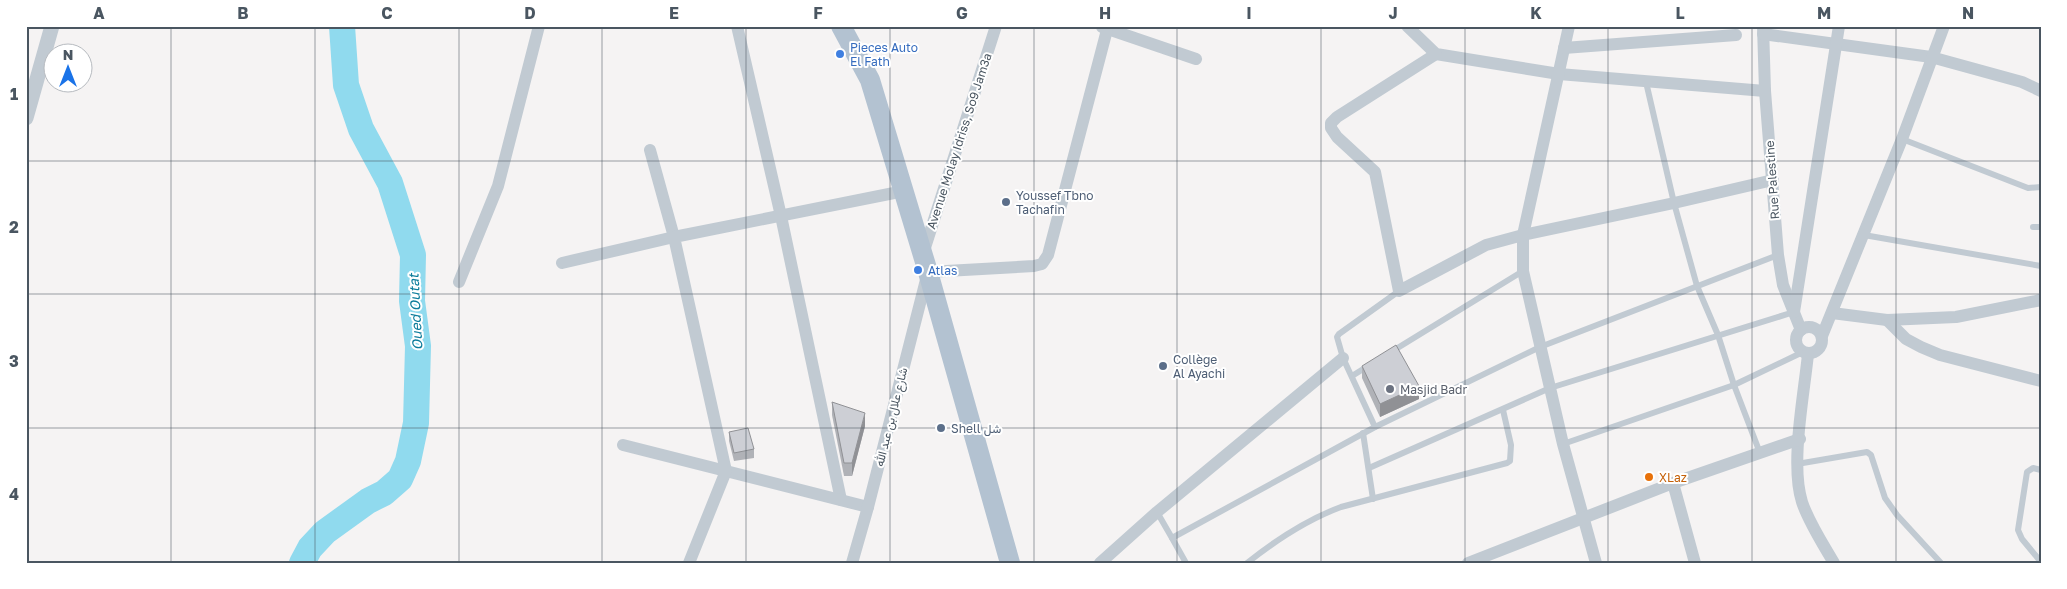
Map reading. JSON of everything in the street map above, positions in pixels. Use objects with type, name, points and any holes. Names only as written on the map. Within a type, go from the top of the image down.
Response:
[{"type":"main road","points":[[841,26],[870,80],[904,191],[1010,563]]},
{"type":"street","points":[[26,118],[52,26]]},
{"type":"street","points":[[459,282],[498,186],[539,26]]},
{"type":"street","points":[[737,26],[781,216],[841,500]]},
{"type":"street","name":"Avenue Molay Idriss, So9 Jam3a","points":[[925,264],[996,26]]},
{"type":"street","points":[[1407,26],[1436,54],[1560,74],[1765,91]]},
{"type":"street","points":[[1569,26],[1560,74],[1523,235],[1523,271],[1563,444],[1585,517],[1596,563]]},
{"type":"street","points":[[1794,312],[1839,26]]},
{"type":"street","points":[[1822,336],[1902,139],[1944,26]]},
{"type":"street","points":[[925,264],[1042,264],[1048,255],[1105,27],[1196,59]]},
{"type":"street","points":[[1763,30],[1931,57],[2022,82],[2041,92]]},
{"type":"street","name":"Rue Palestine","points":[[1763,30],[1765,91],[1778,255],[1783,285],[1801,330]]},
{"type":"street","points":[[1564,48],[1736,35]]},
{"type":"street","points":[[1436,54],[1336,118],[1331,123],[1330,128],[1337,137],[1375,172],[1399,291],[1486,245],[1523,235],[1773,180]]},
{"type":"street","points":[[650,150],[674,237],[726,471],[689,563]]},
{"type":"street","points":[[562,263],[674,237],[904,191]]},
{"type":"street","name":"شارع علال بن عبد الله","points":[[852,563],[868,507],[925,264]]},
{"type":"street","points":[[1832,313],[1887,320],[1956,317],[2041,300]]},
{"type":"street","points":[[1887,320],[1906,338],[1927,350],[2041,381]]},
{"type":"street","points":[[1805,353],[1818,350],[1823,342],[1822,336],[1816,329],[1811,327],[1801,330],[1796,338],[1796,344],[1805,353],[1797,464],[1802,502],[1834,563]]},
{"type":"street","points":[[1100,563],[1157,512],[1343,358]]},
{"type":"street","points":[[1468,563],[1673,483],[1800,438]]},
{"type":"street","points":[[623,445],[868,507]]},
{"type":"street","points":[[1673,483],[1695,563]]},
{"type":"lane","points":[[1646,82],[1674,203],[1697,286],[1718,335],[1734,386],[1760,453]]},
{"type":"lane","points":[[1902,139],[2028,188],[2041,187]]},
{"type":"lane","points":[[2033,227],[2041,227]]},
{"type":"lane","points":[[1864,235],[2041,266]]},
{"type":"lane","points":[[1172,538],[1363,433],[1540,347],[1778,255]]},
{"type":"lane","points":[[1384,356],[1523,271]]},
{"type":"lane","points":[[1375,427],[1337,343],[1339,334],[1399,291]]},
{"type":"lane","points":[[1369,468],[1550,388],[1794,312]]},
{"type":"lane","points":[[1563,444],[1734,386],[1805,353]]},
{"type":"lane","points":[[1352,376],[1376,361]]},
{"type":"lane","points":[[1247,563],[1287,534],[1322,514],[1507,463],[1510,461],[1511,445],[1503,410]]},
{"type":"lane","points":[[1363,433],[1373,499]]},
{"type":"lane","points":[[1797,464],[1867,452],[1871,455],[1885,498],[1897,515],[1941,563]]},
{"type":"lane","points":[[2041,470],[2033,468],[2027,472],[2018,524],[2019,535],[2041,562]]},
{"type":"lane","points":[[1157,512],[1186,563]]},
{"type":"building","name":"Masjid Badr","points":[[1396,345],[1419,386],[1380,404],[1362,366]]},
{"type":"building","points":[[832,402],[865,413],[852,463],[844,463]]},
{"type":"building","points":[[748,428],[754,449],[734,453],[729,432]]},
{"type":"waterway","name":"Oued Outat","points":[[302,563],[310,548],[325,532],[368,501],[384,493],[400,479],[408,461],[416,423],[418,346],[412,301],[413,255],[390,183],[361,129],[346,85],[342,26]]},
{"type":"place","name":"Pieces Auto El Fath","points":[[840,54]]},
{"type":"place","name":"Youssef Tbno Tachafin","points":[[1006,202]]},
{"type":"place","name":"Atlas","points":[[918,270]]},
{"type":"place","name":"Collège Al Ayachi","points":[[1163,366]]},
{"type":"place","name":"Masjid Badr","points":[[1390,389]]},
{"type":"place","name":"Shell شل","points":[[941,428]]},
{"type":"place","name":"XLaz","points":[[1649,477]]}]
